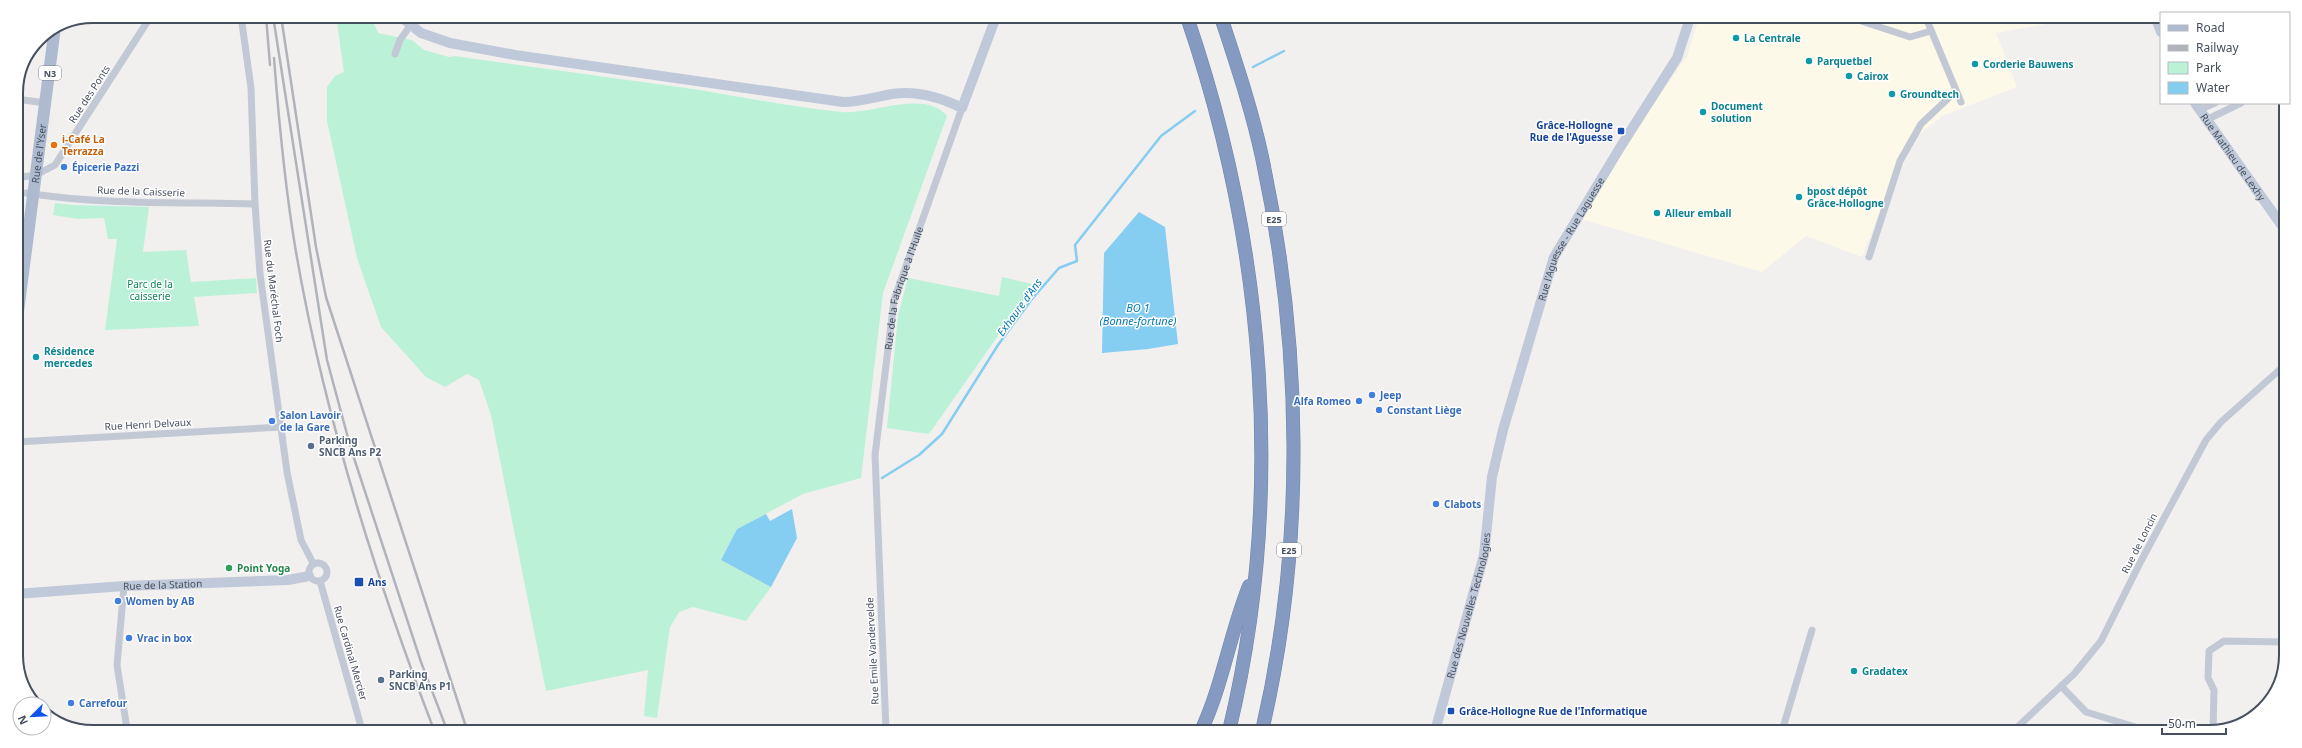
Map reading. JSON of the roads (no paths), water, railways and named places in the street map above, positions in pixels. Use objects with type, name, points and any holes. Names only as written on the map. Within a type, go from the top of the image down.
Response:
[{"type":"highway","points":[[1189,23],[1216,114],[1232,178],[1246,251],[1256,322],[1261,415],[1260,494],[1255,571],[1247,634],[1230,725]]},
{"type":"highway","name":"E25","points":[[1223,23],[1244,91],[1266,177],[1276,234],[1292,370],[1292,506],[1286,598],[1263,725]]},
{"type":"highway","points":[[1226,23],[1226,31]]},
{"type":"highway","points":[[1203,725],[1223,674],[1240,609],[1255,571]]},
{"type":"main road","name":"Rue de l'Yser","points":[[23,260],[32,175],[54,35]]},
{"type":"main road","name":"Rue de l'Yser","points":[[42,103],[47,40]]},
{"type":"main road","name":"Rue de l'Yser","points":[[23,233],[30,194]]},
{"type":"street","name":"Rue des Ponts","points":[[23,177],[32,175],[55,165],[146,23]]},
{"type":"street","name":"Rue du Maréchal Foch","points":[[242,23],[251,88],[255,204],[260,274],[294,514],[301,540],[313,563]]},
{"type":"street","points":[[407,23],[420,33],[450,43],[534,58],[843,102],[863,101],[901,93],[922,94],[937,97],[962,108]]},
{"type":"street","name":"Rue de la Fabrique à l'Huile","points":[[879,572],[875,455],[894,300],[994,23]]},
{"type":"street","name":"Rue l'Aguesse - Rue Laguesse","points":[[1492,477],[1503,430],[1554,257],[1621,146],[1677,58],[1688,23]]},
{"type":"street","points":[[1867,23],[1910,37],[1931,31]]},
{"type":"street","points":[[1928,23],[1961,102]]},
{"type":"street","points":[[395,54],[400,40],[410,26]]},
{"type":"street","points":[[1869,257],[1900,161],[1921,124],[1956,91]]},
{"type":"street","points":[[23,100],[42,103]]},
{"type":"street","points":[[2197,107],[2210,104]]},
{"type":"street","points":[[2206,120],[2239,104]]},
{"type":"street","name":"Rue Mathieu de Lexhy","points":[[2197,107],[2279,222]]},
{"type":"street","name":"Rue de la Caisserie","points":[[30,194],[62,198],[117,201],[255,204]]},
{"type":"street","name":"Rue de Loncin","points":[[2019,725],[2074,674],[2101,641],[2141,561],[2206,440],[2221,422],[2279,370]]},
{"type":"street","name":"Rue Henri Delvaux","points":[[23,442],[281,427]]},
{"type":"street","name":"Rue des Nouvelles Technologies","points":[[1437,725],[1484,555],[1492,477]]},
{"type":"street","points":[[313,563],[321,563],[327,569],[326,577],[320,581],[312,579],[309,576],[308,569],[313,563]]},
{"type":"street","name":"Rue Emile Vandervelde","points":[[879,572],[886,725]]},
{"type":"street","name":"Rue de la Station","points":[[23,593],[124,586],[258,582],[288,580],[309,576]]},
{"type":"street","name":"Rue Cardinal Mercier","points":[[320,581],[361,725]]},
{"type":"street","points":[[124,586],[117,665],[126,725]]},
{"type":"street","points":[[1784,725],[1812,630]]},
{"type":"street","points":[[2213,725],[2214,690],[2208,678],[2209,650],[2224,641],[2279,642]]},
{"type":"street","points":[[2061,686],[2086,712],[2129,725]]},
{"type":"water","name":"BO 1 (Bonne-fortune)","points":[[1139,212],[1165,227],[1178,344],[1148,349],[1102,353],[1104,253]]},
{"type":"water","points":[[792,509],[797,538],[771,587],[721,560],[737,529],[766,514],[770,521]]},
{"type":"waterway","name":"Exhaure d'Ans","points":[[1253,67],[1284,51]]},
{"type":"waterway","name":"Exhaure d'Ans","points":[[882,478],[919,455],[942,434],[998,345],[1032,299],[1059,268],[1077,261],[1075,245],[1161,136],[1195,111]]},
{"type":"railway","points":[[267,23],[270,65]]},
{"type":"railway","points":[[274,23],[327,360],[351,449],[421,662],[445,725]]},
{"type":"railway","points":[[282,23],[316,247],[326,297],[465,725]]},
{"type":"railway","points":[[274,58],[283,155],[292,228],[321,374],[353,494],[391,613],[432,725]]},
{"type":"place","name":"La Centrale","points":[[1736,38]]},
{"type":"place","name":"Parquetbel","points":[[1809,61]]},
{"type":"place","name":"Corderie Bauwens","points":[[1975,64]]},
{"type":"place","name":"Cairox","points":[[1849,76]]},
{"type":"place","name":"Groundtech","points":[[1892,94]]},
{"type":"place","name":"Document solution","points":[[1703,112]]},
{"type":"place","name":"Grâce-Hollogne Rue de l'Aguesse","points":[[1621,131]]},
{"type":"place","name":"i-Café La Terrazza","points":[[54,145]]},
{"type":"place","name":"Épicerie Pazzi","points":[[64,167]]},
{"type":"place","name":"bpost dépôt Grâce-Hollogne","points":[[1799,197]]},
{"type":"place","name":"Alleur emball","points":[[1657,213]]},
{"type":"place","name":"Résidence mercedes","points":[[36,357]]},
{"type":"place","name":"Jeep","points":[[1372,395]]},
{"type":"place","name":"Alfa Romeo","points":[[1359,401]]},
{"type":"place","name":"Constant Liège","points":[[1379,410]]},
{"type":"place","name":"Salon Lavoir de la Gare","points":[[272,421]]},
{"type":"place","name":"Parking SNCB Ans P2","points":[[311,446]]},
{"type":"place","name":"Clabots","points":[[1436,504]]},
{"type":"place","name":"Point Yoga","points":[[229,568]]},
{"type":"place","name":"Ans","points":[[359,582]]},
{"type":"place","name":"Women by AB","points":[[118,601]]},
{"type":"place","name":"Vrac in box","points":[[129,638]]},
{"type":"place","name":"Gradatex","points":[[1854,671]]},
{"type":"place","name":"Parking SNCB Ans P1","points":[[381,680]]},
{"type":"place","name":"Carrefour","points":[[71,703]]},
{"type":"place","name":"Grâce-Hollogne Rue de l'Informatique","points":[[1451,711]]},
{"type":"park label","name":"Parc de la caisserie","points":[[150,290]]}]
